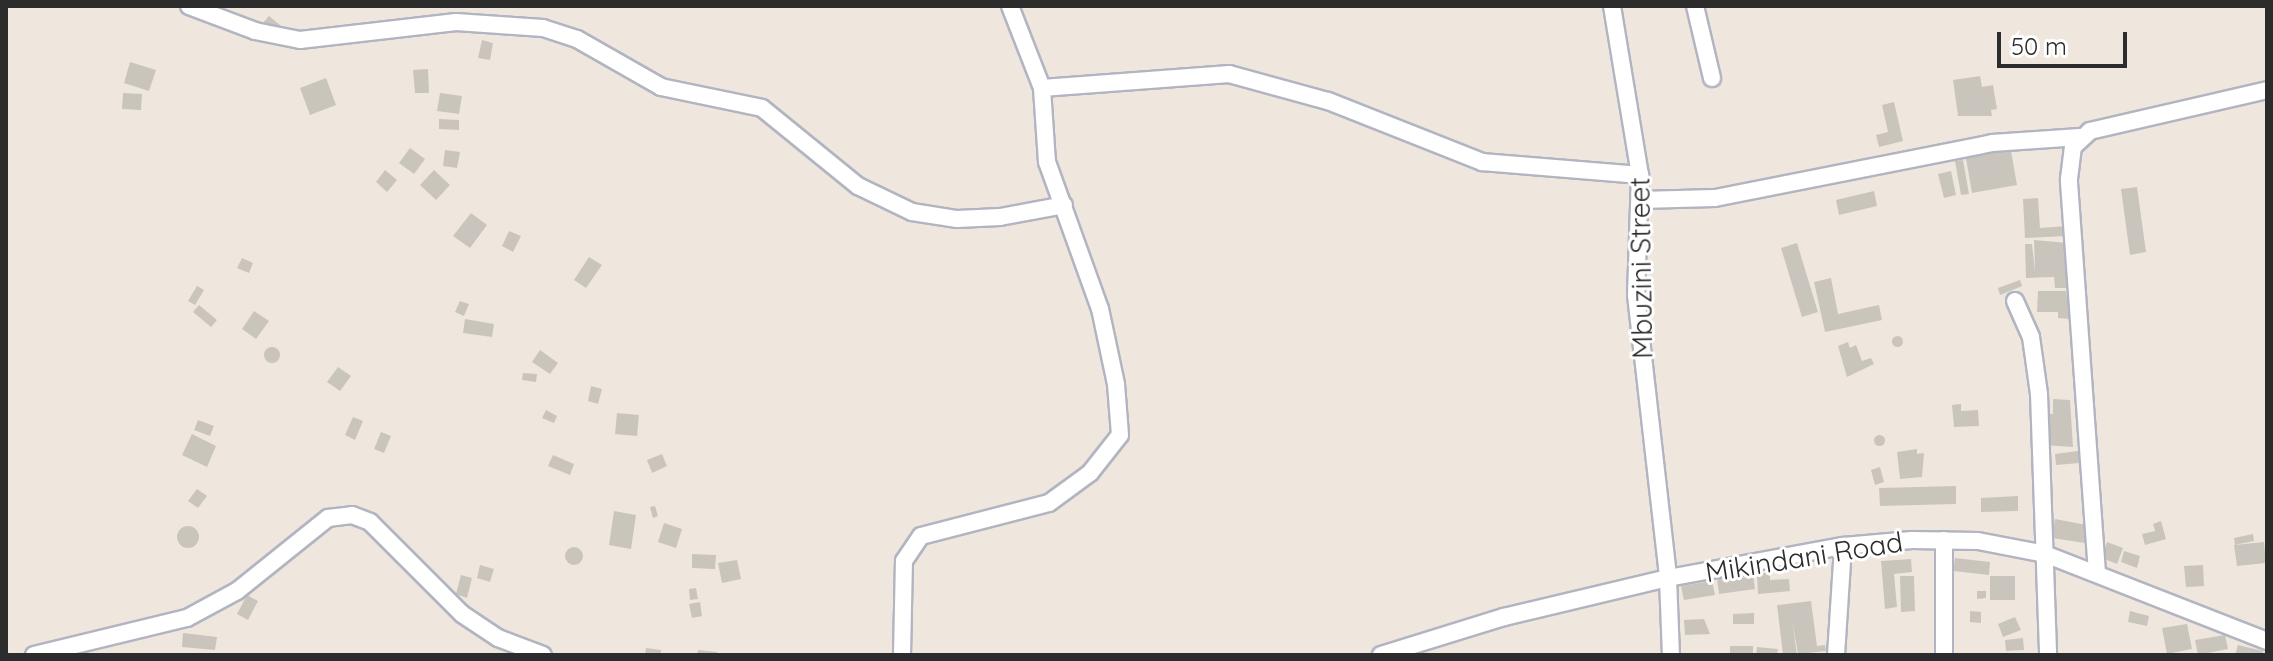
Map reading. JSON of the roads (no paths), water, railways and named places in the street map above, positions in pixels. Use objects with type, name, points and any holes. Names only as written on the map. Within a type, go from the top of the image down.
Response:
[{"type":"street","points":[[189,6],[255,31],[300,40],[456,22],[543,28],[577,39],[661,87],[762,108],[858,186],[912,212],[957,219],[1000,217],[1064,205]]},
{"type":"street","points":[[902,655],[904,561],[915,542],[935,530],[983,523],[1049,503],[1090,473],[1120,435],[1116,384],[1100,309],[1047,162],[1042,88],[1010,6]]},
{"type":"street","name":"Mbuzini Street","points":[[1612,6],[1640,175],[1636,295],[1668,578],[1671,655]]},
{"type":"street","points":[[1695,6],[1712,78]]},
{"type":"street","points":[[1042,88],[1229,74],[1328,101],[1482,162],[1510,168],[1640,175]]},
{"type":"street","points":[[1640,200],[1715,198],[1992,143],[2080,137],[2267,90]]},
{"type":"street","points":[[2080,137],[2073,147],[2069,179],[2097,573]]},
{"type":"street","points":[[2015,301],[2026,320],[2035,362],[2048,655]]},
{"type":"street","points":[[34,655],[187,618],[237,591],[328,518],[352,515],[370,522],[462,614],[498,638],[543,655]]},
{"type":"street","points":[[1944,540],[1944,655]]},
{"type":"street","name":"Mikindani Road","points":[[1381,655],[1504,617],[1668,578],[1843,546],[1944,540],[2013,545],[2045,554],[2267,641]]},
{"type":"street","points":[[1836,655],[1843,546]]}]
